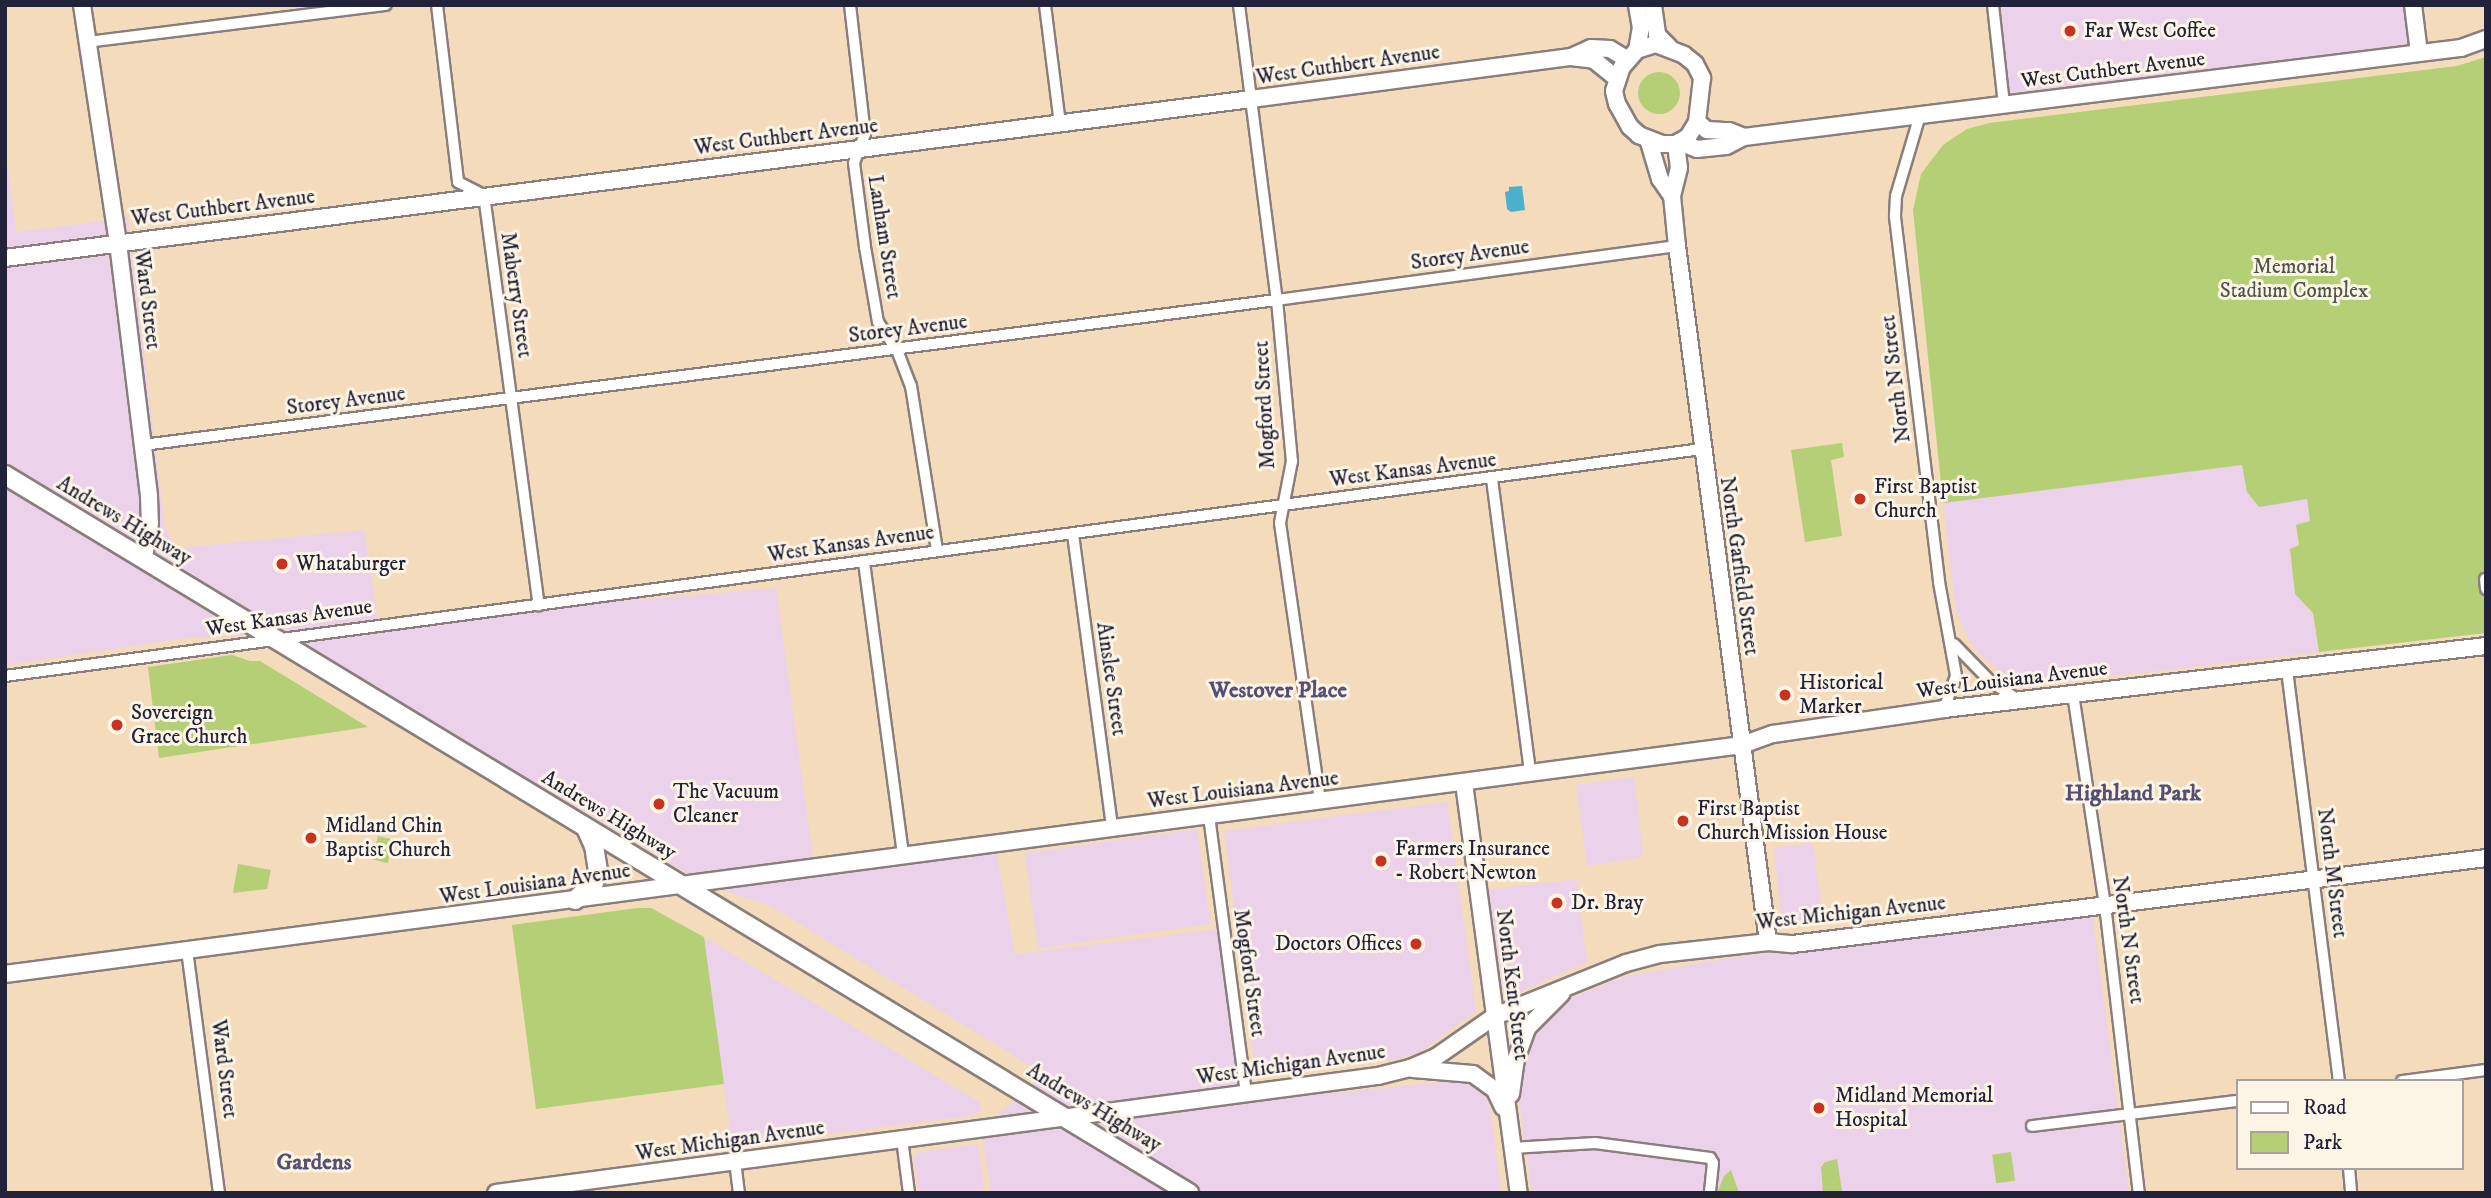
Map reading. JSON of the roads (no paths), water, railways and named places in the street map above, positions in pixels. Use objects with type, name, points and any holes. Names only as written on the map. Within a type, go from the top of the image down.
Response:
[{"type":"main road","name":"Andrews Highway","points":[[5,475],[1189,1193]]},
{"type":"main road","points":[[575,900],[594,883],[598,871],[594,846],[587,830]]},
{"type":"street","name":"Ward Street","points":[[82,5],[98,94],[150,502],[144,558]]},
{"type":"street","points":[[87,42],[386,5]]},
{"type":"street","points":[[437,5],[458,182],[484,195]]},
{"type":"street","name":"Lanham Street","points":[[850,5],[865,134],[854,163],[878,322],[897,350],[911,386],[937,551]]},
{"type":"street","points":[[1045,5],[1060,124]]},
{"type":"street","name":"Mogford Street","points":[[1240,5],[1277,300],[1292,461],[1280,523],[1320,801]]},
{"type":"street","points":[[1637,5],[1641,28],[1633,55],[1616,78],[1616,104],[1630,127],[1648,139],[1677,143],[1688,137],[1697,122],[1702,78],[1695,64],[1669,47],[1657,35],[1653,5]]},
{"type":"street","points":[[1993,5],[2004,105]]},
{"type":"street","points":[[2413,5],[2419,54]]},
{"type":"street","name":"West Cuthbert Avenue","points":[[1677,143],[1697,149],[1726,146],[1744,137],[2419,54],[2461,48],[2486,38]]},
{"type":"street","points":[[1633,55],[1656,44],[1669,47]]},
{"type":"street","name":"West Cuthbert Avenue","points":[[1572,57],[1591,48],[1610,49],[1633,55]]},
{"type":"street","name":"West Cuthbert Avenue","points":[[5,258],[1572,57],[1594,61],[1616,78]]},
{"type":"street","name":"North N Street","points":[[1920,114],[1896,196],[1895,217],[1942,602],[1952,642],[1955,684],[1944,709]]},
{"type":"street","name":"West Cuthbert Avenue","points":[[1697,122],[1707,130],[1729,131],[1744,137]]},
{"type":"street","points":[[1648,139],[1660,178],[1672,197]]},
{"type":"street","points":[[1672,197],[1679,168],[1677,143]]},
{"type":"street","name":"Maberry Street","points":[[484,195],[540,605]]},
{"type":"street","name":"North Garfield Street","points":[[1672,197],[1702,449],[1768,942]]},
{"type":"street","name":"Storey Avenue","points":[[143,445],[897,350],[1677,246]]},
{"type":"street","name":"West Kansas Avenue","points":[[5,676],[1702,449]]},
{"type":"street","points":[[1492,479],[1530,773]]},
{"type":"street","name":"Ainslee Street","points":[[1073,534],[1112,828]]},
{"type":"street","points":[[864,562],[903,855]]},
{"type":"street","points":[[1952,642],[1990,681],[2017,699]]},
{"type":"street","name":"West Louisiana Avenue","points":[[5,974],[1464,783],[1742,745],[1773,734],[2017,699],[2486,646]]},
{"type":"street","name":"North M Street","points":[[2287,670],[2339,1079]]},
{"type":"street","name":"North N Street","points":[[2073,694],[2105,905],[2139,1193]]},
{"type":"street","name":"North Kent Street","points":[[1464,783],[1519,1193]]},
{"type":"street","name":"Mogford Street","points":[[1209,816],[1246,1094]]},
{"type":"street","name":"West Michigan Avenue","points":[[496,1193],[1351,1080],[1410,1068],[1436,1057],[1494,1016],[1642,957],[1768,942],[1793,944],[2486,858]]},
{"type":"street","name":"Ward Street","points":[[187,950],[219,1193]]},
{"type":"street","points":[[1508,1117],[1516,1059],[1527,1028],[1569,987]]},
{"type":"street","points":[[1410,1068],[1460,1071],[1483,1079],[1495,1090],[1508,1117]]},
{"type":"street","points":[[2417,1079],[2486,1070]]},
{"type":"street","points":[[2032,1125],[2236,1101]]},
{"type":"street","points":[[902,1139],[909,1193]]},
{"type":"street","points":[[1512,1148],[1595,1143],[1710,1158],[1713,1163],[1710,1193]]},
{"type":"street","points":[[735,1161],[739,1193]]},
{"type":"street","points":[[2348,1170],[2351,1193]]},
{"type":"water","points":[[1522,186],[1525,210],[1511,212],[1507,209],[1505,192],[1509,191],[1509,187]]},
{"type":"place","name":"Far West Coffee","points":[[2070,31]]},
{"type":"place","name":"First Baptist Church","points":[[1860,499]]},
{"type":"place","name":"Whataburger","points":[[282,564]]},
{"type":"place","name":"Historical Marker","points":[[1785,695]]},
{"type":"place","name":"Sovereign Grace Church","points":[[117,725]]},
{"type":"place","name":"The Vacuum Cleaner","points":[[659,804]]},
{"type":"place","name":"First Baptist Church Mission House","points":[[1683,821]]},
{"type":"place","name":"Midland Chin Baptist Church","points":[[311,838]]},
{"type":"place","name":"Farmers Insurance - Robert Newton","points":[[1381,861]]},
{"type":"place","name":"Dr. Bray","points":[[1557,903]]},
{"type":"place","name":"Doctors Offices","points":[[1416,944]]},
{"type":"place","name":"Midland Memorial Hospital","points":[[1819,1108]]},
{"type":"district","name":"Westover Place","points":[[1278,691]]},
{"type":"district","name":"Highland Park","points":[[2133,794]]},
{"type":"district","name":"Gardens","points":[[314,1163]]},
{"type":"park label","name":"Memorial Stadium Complex","points":[[2294,279]]}]
